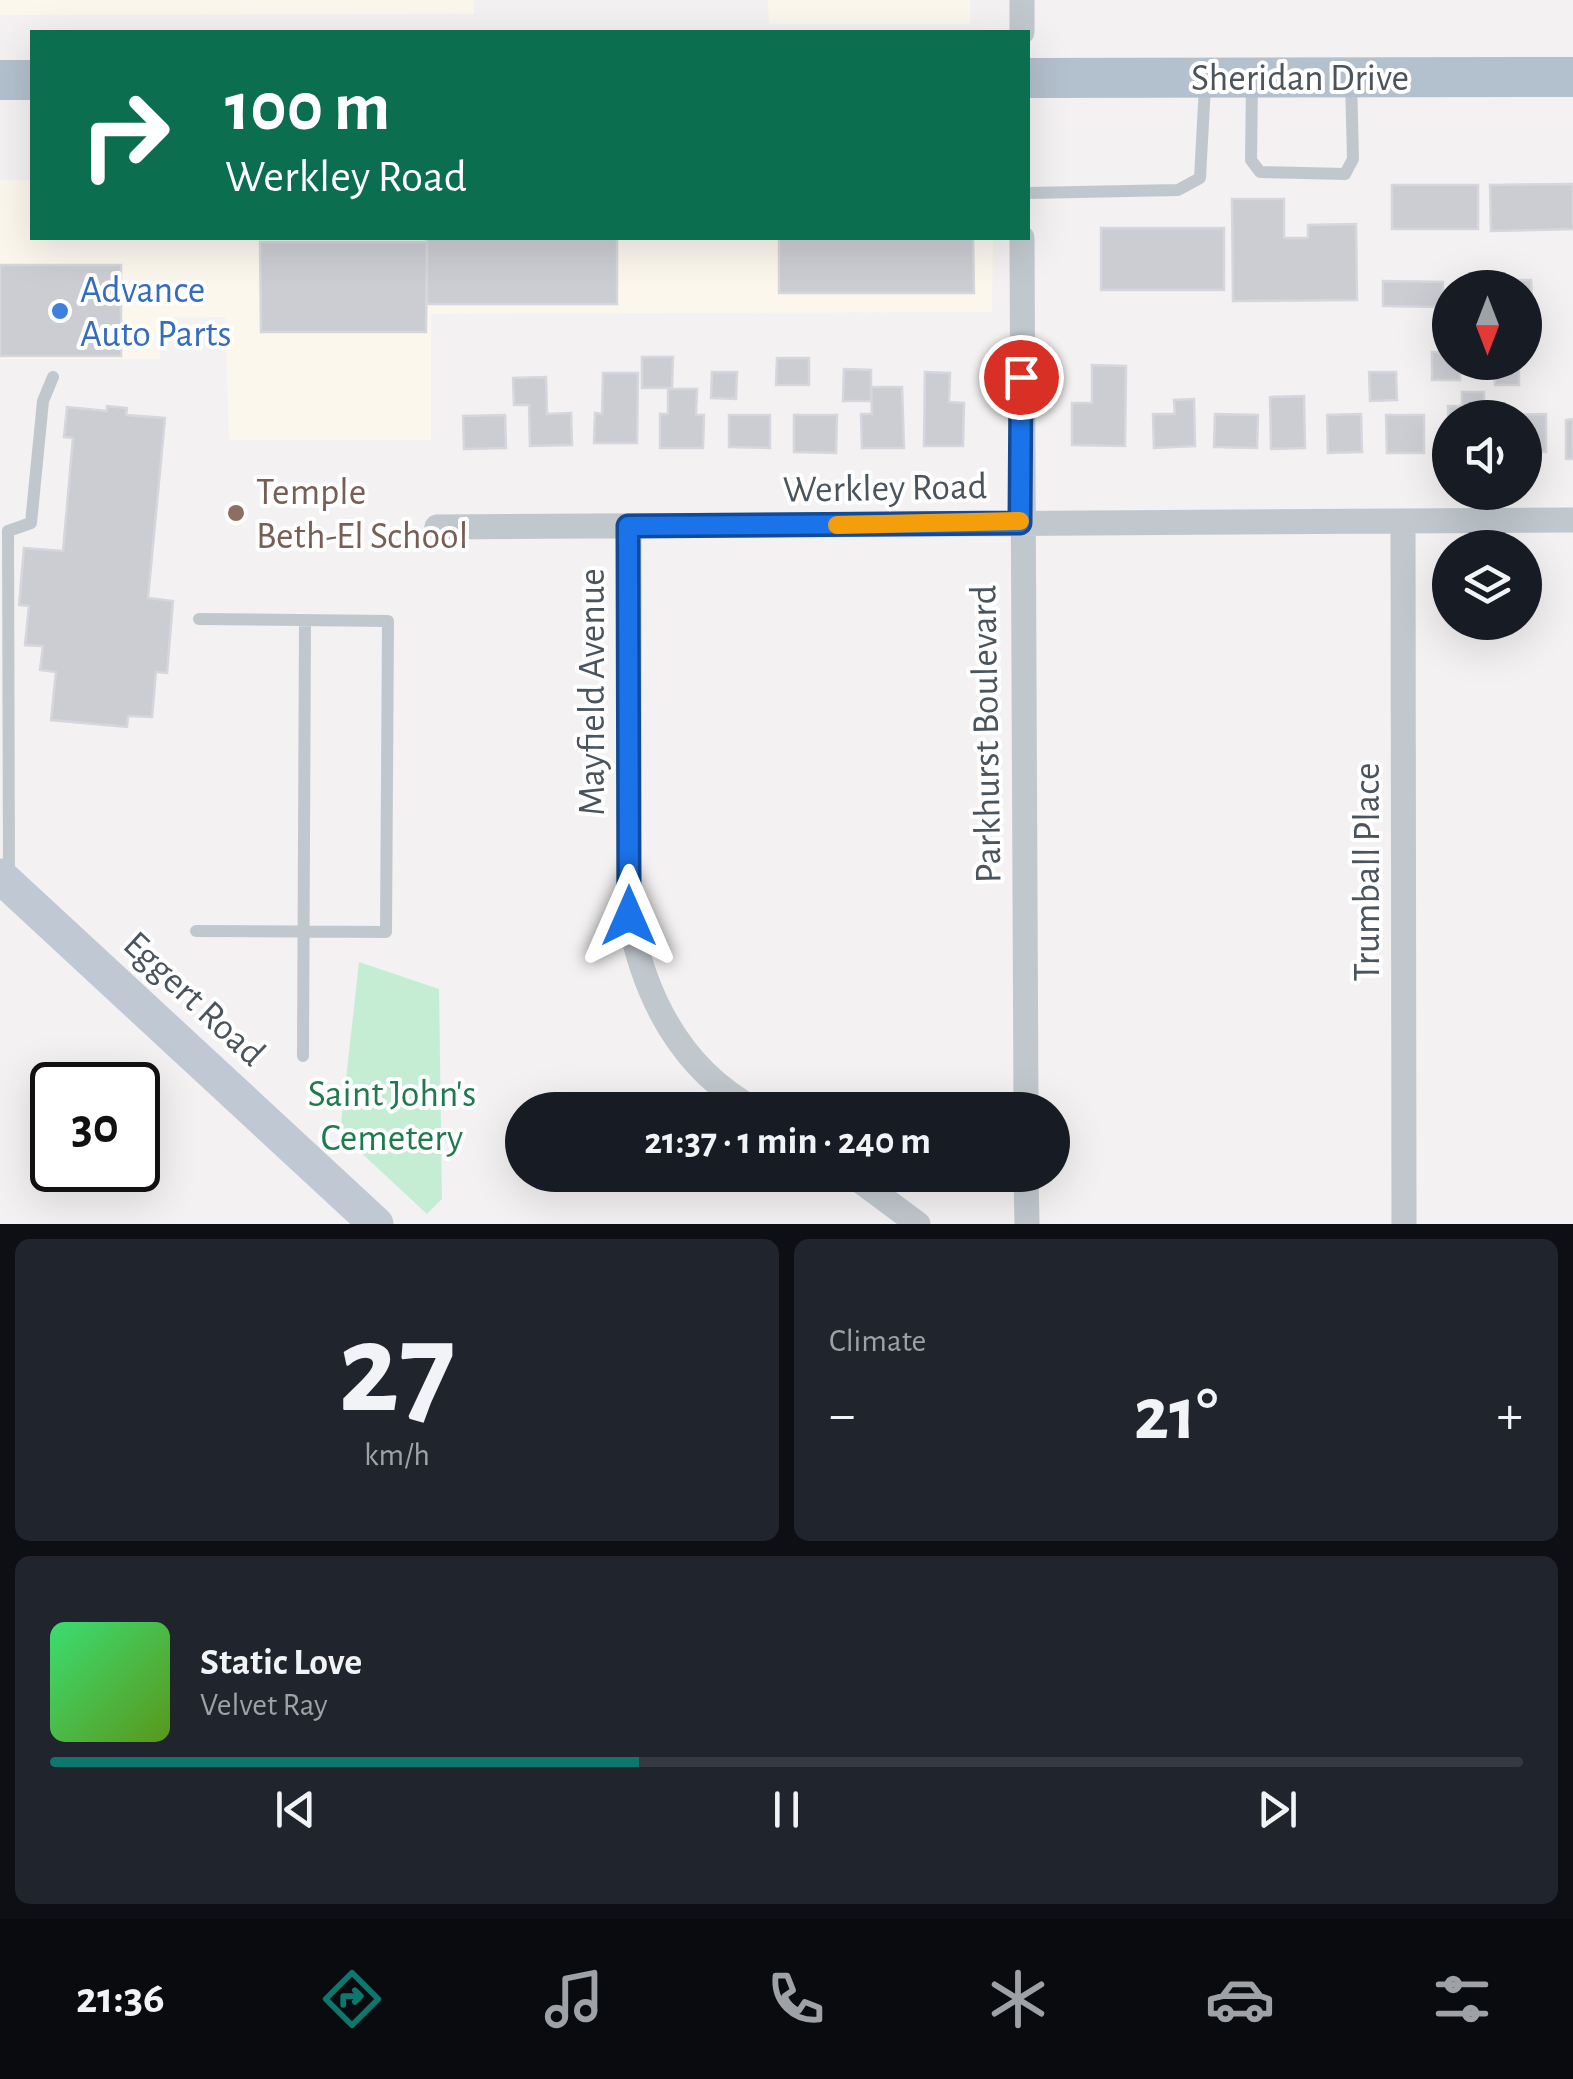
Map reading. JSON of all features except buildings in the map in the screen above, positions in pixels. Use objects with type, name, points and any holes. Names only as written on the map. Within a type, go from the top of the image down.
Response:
[{"type":"main road","name":"Sheridan Drive","points":[[1030,78],[1573,77]]},
{"type":"main road","points":[[0,80],[30,80]]},
{"type":"street","points":[[1022,0],[1022,30]]},
{"type":"street","name":"Parkhurst Boulevard","points":[[1022,240],[1020,523],[1026,1092]]},
{"type":"street","name":"Werkley Road","points":[[438,526],[1573,520]]},
{"type":"street","name":"Trumball Place","points":[[1403,521],[1404,1224]]},
{"type":"street","name":"Mayfield Avenue","points":[[628,526],[629,916],[637,958],[661,1015],[688,1055],[730,1092]]},
{"type":"street","name":"Eggert Road","points":[[4,881],[376,1224]]},
{"type":"street","points":[[875,1192],[918,1224]]},
{"type":"street","points":[[1026,1192],[1027,1224]]},
{"type":"lane","points":[[1030,192],[1178,190],[1200,178],[1206,78]]},
{"type":"lane","points":[[1252,78],[1251,160],[1260,172],[1345,174],[1353,159],[1352,78]]},
{"type":"lane","points":[[4,881],[8,531],[31,524],[43,401],[53,376]]},
{"type":"lane","points":[[196,930],[386,932],[388,620],[199,619]]},
{"type":"lane","points":[[303,1056],[307,932],[306,620]]},
{"type":"shaded area","points":[[0,0],[473,0],[474,14],[0,15]]},
{"type":"shaded area","points":[[768,0],[970,0],[970,24],[769,24]]},
{"type":"shaded area","points":[[0,180],[30,180],[30,240],[993,240],[992,312],[431,314],[431,440],[229,440],[225,317],[157,318],[160,359],[0,359]]},
{"type":"green space","name":"Saint John's Cemetery","points":[[359,962],[439,989],[442,1199],[427,1214],[340,1133]]},
{"type":"slow traffic","points":[[837,525],[1020,521]]},
{"type":"place","name":"Advance Auto Parts","points":[[60,311]]},
{"type":"place","name":"Temple Beth-El School","points":[[236,513]]},
{"type":"route","points":[[629,916],[628,526],[1020,523],[1021,377]]}]
